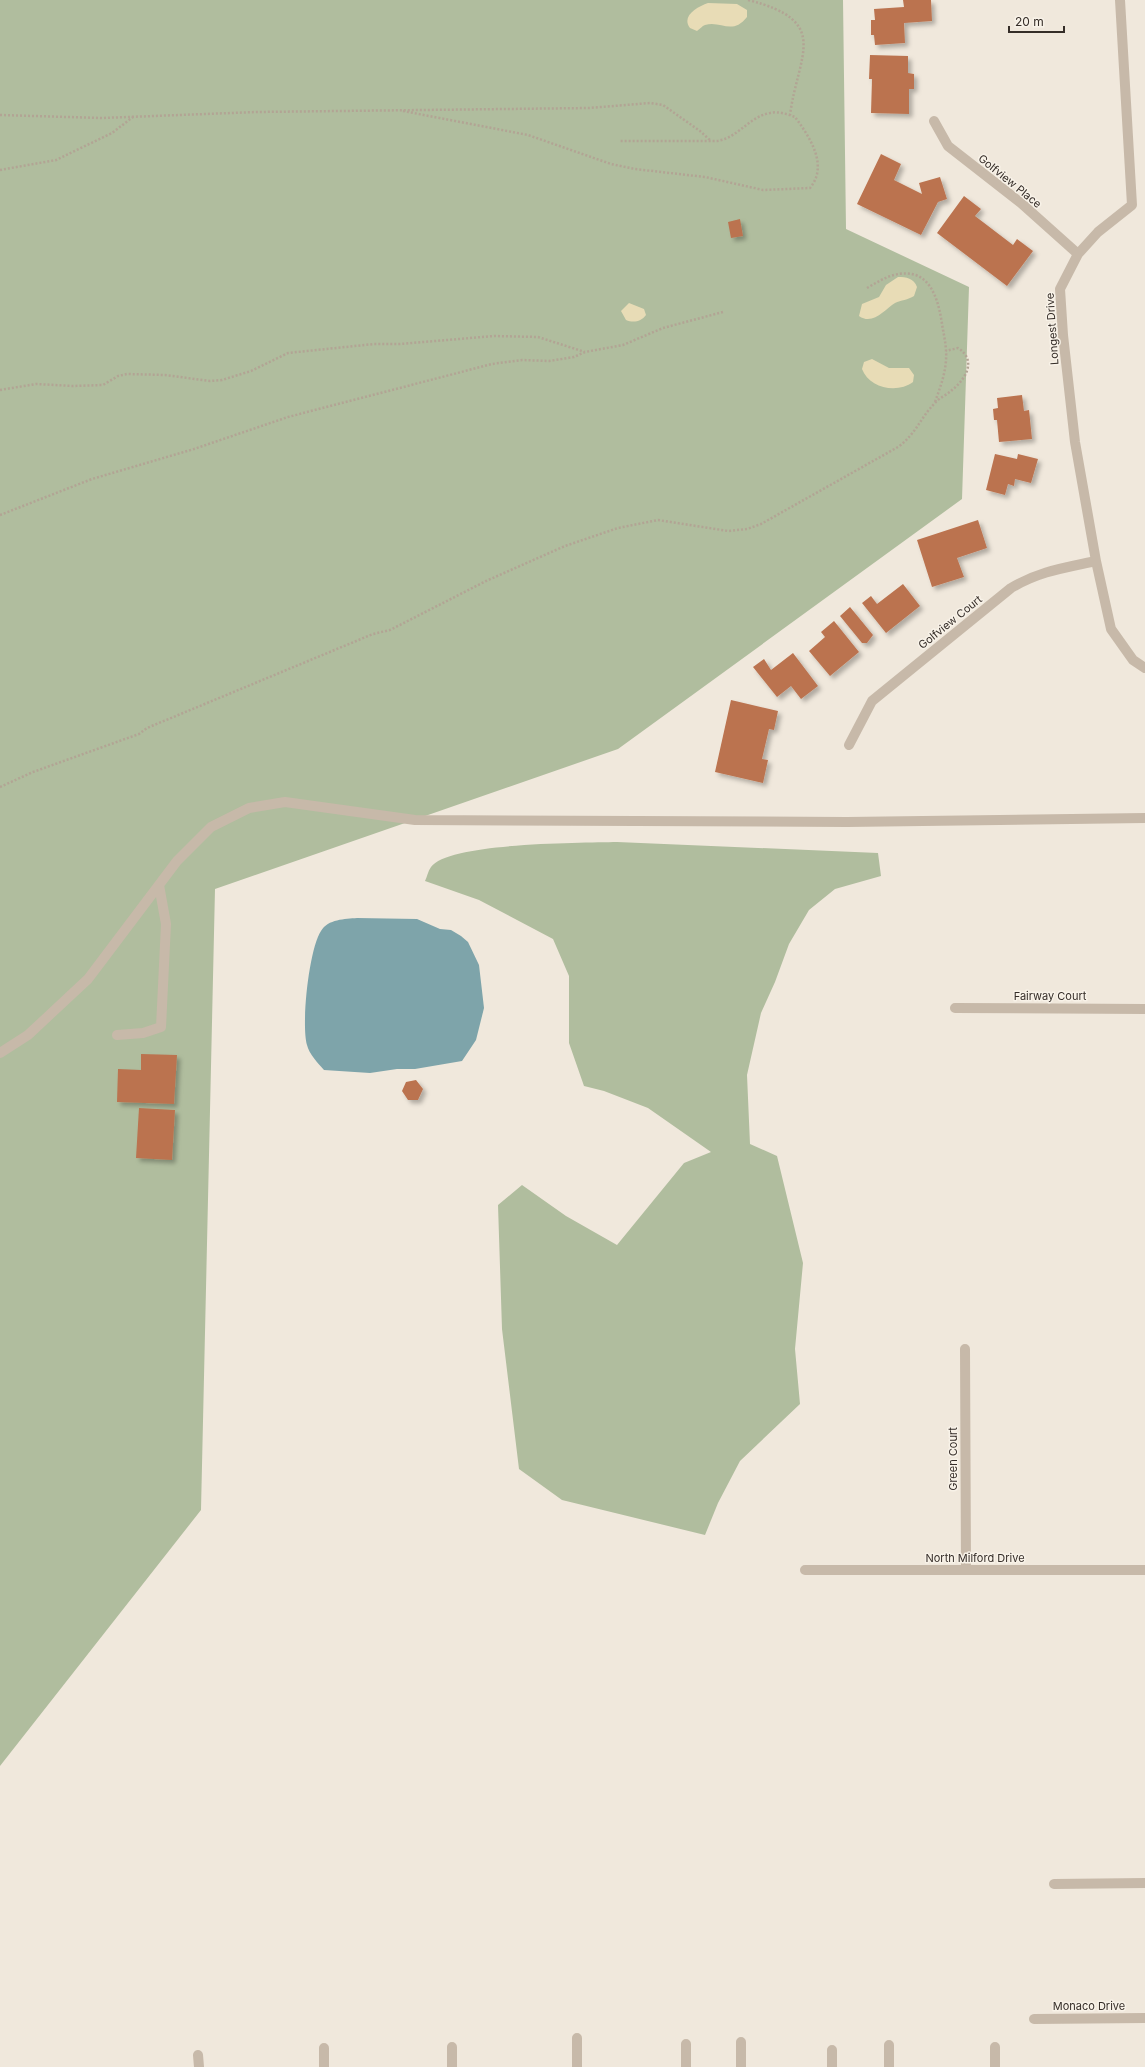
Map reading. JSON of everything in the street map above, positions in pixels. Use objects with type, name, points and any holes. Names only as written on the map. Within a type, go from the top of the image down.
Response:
[{"type":"street","name":"Longest Drive","points":[[1120,0],[1132,205],[1098,232],[1078,254],[1060,289],[1063,334],[1075,442],[1096,561],[1111,629],[1133,660],[1145,668]]},
{"type":"street","name":"Golfview Place","points":[[934,121],[948,146],[1021,204],[1078,254]]},
{"type":"street","name":"Golfview Court","points":[[849,744],[872,701],[1011,588],[1030,577],[1045,572],[1096,561]]},
{"type":"street","points":[[0,1053],[28,1035],[88,979],[177,862],[211,827],[249,808],[285,802],[415,820],[848,822],[1145,818]]},
{"type":"street","points":[[117,1035],[144,1033],[161,1027],[166,924],[159,886]]},
{"type":"street","name":"Fairway Court","points":[[955,1008],[1145,1009]]},
{"type":"street","name":"Green Court","points":[[965,1349],[966,1569]]},
{"type":"street","name":"North Milford Drive","points":[[805,1570],[1145,1570]]},
{"type":"street","points":[[1054,1884],[1145,1883]]},
{"type":"street","name":"Monaco Drive","points":[[1034,2018],[1145,2018]]},
{"type":"street","points":[[577,2038],[577,2067]]},
{"type":"street","points":[[741,2042],[741,2067]]},
{"type":"street","points":[[686,2044],[686,2067]]},
{"type":"street","points":[[889,2045],[889,2067]]},
{"type":"street","points":[[452,2047],[452,2067]]},
{"type":"street","points":[[995,2047],[995,2067]]},
{"type":"street","points":[[324,2048],[324,2067]]},
{"type":"street","points":[[832,2050],[832,2067]]},
{"type":"street","points":[[198,2055],[199,2067]]},
{"type":"path","points":[[748,0],[774,8],[793,19],[801,28],[804,35],[804,52],[790,115]]},
{"type":"path","points":[[0,115],[70,118],[133,117],[257,112],[588,108],[656,103],[678,116],[711,141]]},
{"type":"path","points":[[398,110],[528,135],[611,164],[635,169],[705,177],[763,190],[810,188],[815,182],[817,176],[818,156],[802,127],[795,116],[780,112],[763,115],[727,139],[711,141],[620,141]]},
{"type":"path","points":[[0,170],[56,160],[112,133],[133,117]]},
{"type":"path","points":[[0,786],[32,772],[139,734],[147,728],[373,634],[390,630],[486,580],[592,536],[651,520],[667,521],[728,531],[747,529],[761,524],[898,447],[909,440],[935,402],[944,375],[946,351],[938,300],[928,282],[913,275],[900,274],[886,278],[867,288]]},
{"type":"path","points":[[0,515],[92,479],[194,449],[288,416],[492,364],[522,360],[549,361],[574,357],[585,352],[623,345],[663,328],[724,312]]},
{"type":"path","points":[[0,390],[36,384],[73,386],[102,385],[118,376],[127,374],[165,375],[210,381],[222,380],[250,371],[288,353],[374,344],[400,344],[494,336],[538,337],[585,352]]},
{"type":"path","points":[[935,402],[953,390],[962,379],[969,364],[968,357],[958,348],[946,351]]},
{"type":"green space","points":[[0,0],[843,0],[846,229],[969,287],[962,499],[618,749],[215,889],[201,1510],[0,1766]]},
{"type":"green space","points":[[617,842],[878,853],[881,876],[835,889],[809,910],[789,944],[775,982],[761,1013],[747,1075],[750,1144],[777,1156],[803,1263],[795,1349],[800,1404],[740,1461],[718,1503],[705,1535],[562,1500],[519,1469],[502,1329],[498,1205],[522,1185],[566,1216],[617,1245],[684,1163],[711,1152],[648,1108],[604,1091],[584,1086],[569,1043],[569,976],[553,939],[479,900],[425,881],[431,867],[443,859],[463,853],[489,848],[548,844]]},
{"type":"sand","points":[[708,3],[737,4],[747,10],[747,17],[742,23],[731,27],[711,24],[704,25],[697,31],[690,28],[687,20],[689,16],[699,7]]},
{"type":"sand","points":[[898,277],[907,278],[916,284],[917,287],[914,296],[895,303],[874,318],[864,319],[859,316],[862,304],[879,297],[886,285]]},
{"type":"sand","points":[[629,303],[644,309],[646,315],[637,321],[626,320],[621,311]]},
{"type":"sand","points":[[872,359],[889,368],[909,368],[914,375],[913,382],[907,386],[899,388],[877,385],[866,376],[862,369],[864,362]]},
{"type":"water","points":[[357,918],[417,919],[440,929],[451,930],[468,942],[479,965],[484,1008],[476,1040],[462,1061],[415,1069],[397,1069],[370,1073],[324,1070],[314,1058],[307,1045],[305,1035],[307,987],[313,953],[317,940],[324,927],[337,920]]},
{"type":"building","points":[[903,0],[931,0],[932,21],[904,23],[905,43],[875,45],[874,35],[871,35],[871,20],[875,20],[874,9],[904,7]]},
{"type":"building","points":[[870,55],[908,56],[908,73],[914,74],[914,89],[909,89],[909,114],[871,113],[872,79],[869,79]]},
{"type":"building","points":[[881,154],[901,164],[894,180],[922,194],[919,183],[940,177],[947,199],[938,202],[921,235],[857,204]]},
{"type":"building","points":[[964,196],[981,209],[975,216],[1013,245],[1017,239],[1033,251],[1007,286],[937,233]]},
{"type":"building","points":[[740,219],[743,236],[731,238],[728,222]]},
{"type":"building","points":[[1022,395],[1024,411],[1029,410],[1032,439],[999,442],[997,420],[994,420],[993,409],[998,408],[997,398]]},
{"type":"building","points":[[995,454],[1017,459],[1018,454],[1038,459],[1031,483],[1015,479],[1014,486],[1008,484],[1005,495],[986,490]]},
{"type":"building","points":[[978,520],[987,548],[957,558],[964,577],[932,587],[917,540]]},
{"type":"building","points":[[903,584],[920,606],[886,633],[862,603],[871,596],[877,604]]},
{"type":"building","points":[[850,607],[873,635],[867,643],[862,643],[840,616]]},
{"type":"building","points":[[834,621],[859,652],[830,676],[809,651],[825,637],[821,632]]},
{"type":"building","points":[[793,653],[818,686],[801,699],[791,686],[777,697],[753,667],[764,659],[771,670]]},
{"type":"building","points":[[731,700],[778,711],[774,730],[769,729],[762,759],[768,760],[763,783],[715,772]]},
{"type":"building","points":[[141,1054],[177,1055],[174,1104],[117,1102],[118,1069],[141,1070]]},
{"type":"building","points":[[416,1080],[423,1089],[418,1100],[408,1100],[402,1091],[406,1082]]},
{"type":"building","points":[[139,1108],[175,1110],[172,1160],[136,1158]]}]
